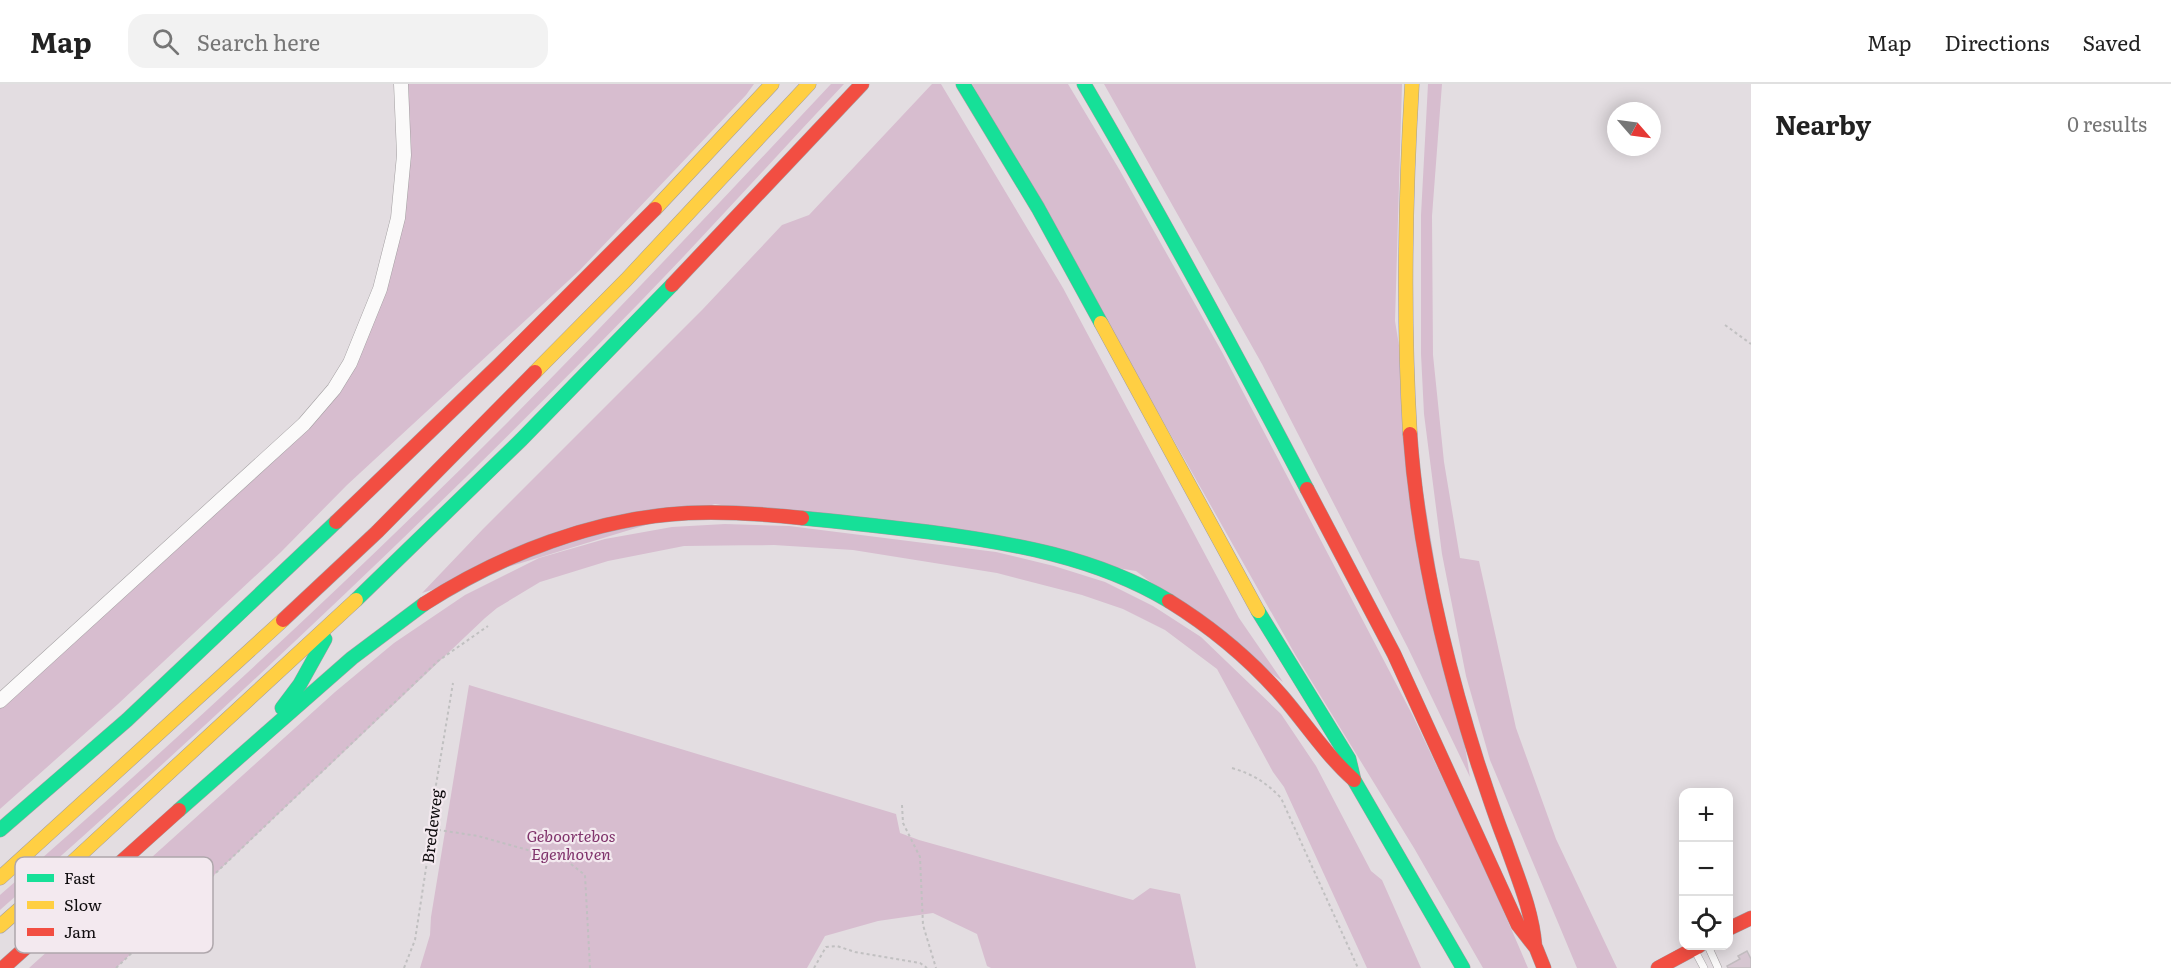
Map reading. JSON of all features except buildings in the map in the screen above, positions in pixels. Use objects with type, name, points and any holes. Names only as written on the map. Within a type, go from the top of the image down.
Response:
[{"type":"main road","points":[[0,830],[138,709],[498,368],[572,294],[772,84]]},
{"type":"main road","points":[[24,857],[377,532],[626,280],[809,84]]},
{"type":"main road","points":[[78,857],[336,619],[529,432],[862,84]]},
{"type":"main road","points":[[963,84],[1044,220],[1245,589],[1349,759],[1354,780],[1464,968]]},
{"type":"main road","points":[[1084,84],[1129,160],[1240,363],[1394,654],[1518,925],[1536,948]]},
{"type":"main road","points":[[1412,84],[1405,189],[1403,302],[1410,433],[1418,506],[1445,651],[1490,798],[1532,916],[1536,948],[1544,968]]},
{"type":"main road","points":[[127,857],[252,745],[282,724],[366,647],[429,601],[485,568],[547,544],[614,524],[687,513],[744,513],[814,519],[982,539],[1069,557],[1114,573],[1157,594],[1191,615],[1230,645],[1290,706],[1337,766],[1354,780]]},
{"type":"main road","points":[[252,745],[300,684],[336,619]]},
{"type":"main road","points":[[0,866],[15,862]]},
{"type":"main road","points":[[0,878],[15,865]]},
{"type":"main road","points":[[0,926],[15,913]]},
{"type":"main road","points":[[1733,927],[1751,918]]},
{"type":"main road","points":[[1658,968],[1691,950]]},
{"type":"main road","points":[[3,968],[20,953]]},
{"type":"street","points":[[0,701],[304,424],[334,389],[350,363],[381,289],[398,218],[404,155],[401,84]]},
{"type":"lane","points":[[1698,950],[1704,968]]},
{"type":"lane","points":[[1710,950],[1719,968]]},
{"type":"path","points":[[1725,325],[1751,344]]},
{"type":"path","points":[[213,876],[438,661],[488,626]]},
{"type":"path","name":"Bredeweg","points":[[404,968],[415,940],[432,829],[433,803],[453,683]]},
{"type":"path","points":[[1232,768],[1262,780],[1281,798],[1358,968]]},
{"type":"path","points":[[902,805],[903,823],[920,857],[923,925],[936,968]]},
{"type":"path","points":[[432,829],[478,836],[567,861],[585,875],[590,968]]},
{"type":"path","points":[[814,968],[826,947],[837,946],[855,952],[920,963],[927,968]]},
{"type":"path","points":[[116,968],[132,953]]},
{"type":"green space","points":[[407,84],[754,84],[580,270],[347,485],[281,552],[118,704],[0,809],[0,706],[336,396],[386,292]]},
{"type":"green space","points":[[831,84],[844,84],[667,274],[564,380],[406,535],[246,687],[59,857],[43,857],[256,665],[381,546],[504,426],[628,299]]},
{"type":"green space","points":[[932,84],[941,84],[1063,288],[1239,618],[1283,682],[1136,571],[715,504],[422,593],[703,309],[782,225],[809,215]]},
{"type":"green space","points":[[972,84],[1068,84],[1119,169],[1222,352],[1413,716],[1485,868],[1528,968],[1483,968],[1414,848],[1296,656]]},
{"type":"green space","points":[[1104,84],[1402,84],[1395,321],[1470,777],[1408,648],[1262,364]]},
{"type":"green space","points":[[1428,84],[1442,84],[1432,216],[1433,355],[1444,462],[1460,558],[1479,561],[1516,728],[1556,839],[1617,968],[1577,968],[1490,760],[1466,676],[1442,554],[1424,414],[1421,354],[1421,215]]},
{"type":"green space","points":[[725,524],[789,526],[996,552],[1054,566],[1105,582],[1153,606],[1201,637],[1281,714],[1316,766],[1371,871],[1382,880],[1421,968],[1367,968],[1284,787],[1273,772],[1217,669],[1165,630],[1123,609],[1082,595],[997,573],[853,550],[774,545],[684,546],[608,561],[540,582],[485,618],[213,876],[213,857],[152,857],[335,692],[394,643],[465,595],[539,558],[605,539],[672,527]]},
{"type":"green space","name":"Geboortebos Egenhoven","points":[[469,685],[896,814],[900,833],[919,840],[1133,900],[1150,888],[1180,894],[1196,968],[991,968],[987,966],[977,934],[933,913],[878,921],[825,936],[807,968],[420,968],[430,935]]},
{"type":"green space","points":[[15,882],[15,897],[0,910],[0,895]]},
{"type":"green space","points":[[46,953],[132,953],[116,968],[29,968]]},
{"type":"traffic: fast","points":[[963,84],[1038,208],[1101,323]]},
{"type":"traffic: fast","points":[[1084,84],[1198,285],[1307,489]]},
{"type":"traffic: fast","points":[[356,600],[521,440],[672,285]]},
{"type":"traffic: fast","points":[[802,518],[929,532],[991,541],[1053,554],[1112,573],[1169,601]]},
{"type":"traffic: fast","points":[[0,830],[127,720],[336,522]]},
{"type":"traffic: fast","points":[[179,810],[352,658],[424,604]]},
{"type":"traffic: fast","points":[[1258,611],[1349,759],[1354,780],[1463,968]]},
{"type":"traffic: fast","points":[[282,708],[300,684],[325,639]]},
{"type":"traffic: slow","points":[[655,209],[772,84]]},
{"type":"traffic: slow","points":[[535,372],[626,280],[809,84]]},
{"type":"traffic: slow","points":[[1410,434],[1406,346],[1406,259],[1412,84]]},
{"type":"traffic: slow","points":[[1101,323],[1258,611]]},
{"type":"traffic: slow","points":[[78,857],[356,600]]},
{"type":"traffic: slow","points":[[23,857],[283,620]]},
{"type":"traffic: slow","points":[[0,878],[15,864]]},
{"type":"traffic: slow","points":[[0,926],[15,913]]},
{"type":"traffic: jam","points":[[672,285],[862,84]]},
{"type":"traffic: jam","points":[[336,522],[500,364],[655,209]]},
{"type":"traffic: jam","points":[[283,620],[377,532],[535,372]]},
{"type":"traffic: jam","points":[[1410,434],[1426,559],[1454,683],[1494,813],[1519,880],[1535,946]]},
{"type":"traffic: jam","points":[[1307,489],[1394,654],[1518,925],[1536,948],[1544,968]]},
{"type":"traffic: jam","points":[[424,604],[485,569],[517,555],[550,542],[618,522],[653,516],[702,512],[802,518]]},
{"type":"traffic: jam","points":[[1169,601],[1215,632],[1243,656],[1282,696],[1316,739],[1354,780]]},
{"type":"traffic: jam","points":[[127,857],[179,810]]},
{"type":"traffic: jam","points":[[1733,927],[1751,918]]},
{"type":"traffic: jam","points":[[1658,968],[1692,950]]},
{"type":"traffic: jam","points":[[3,968],[20,953]]}]
